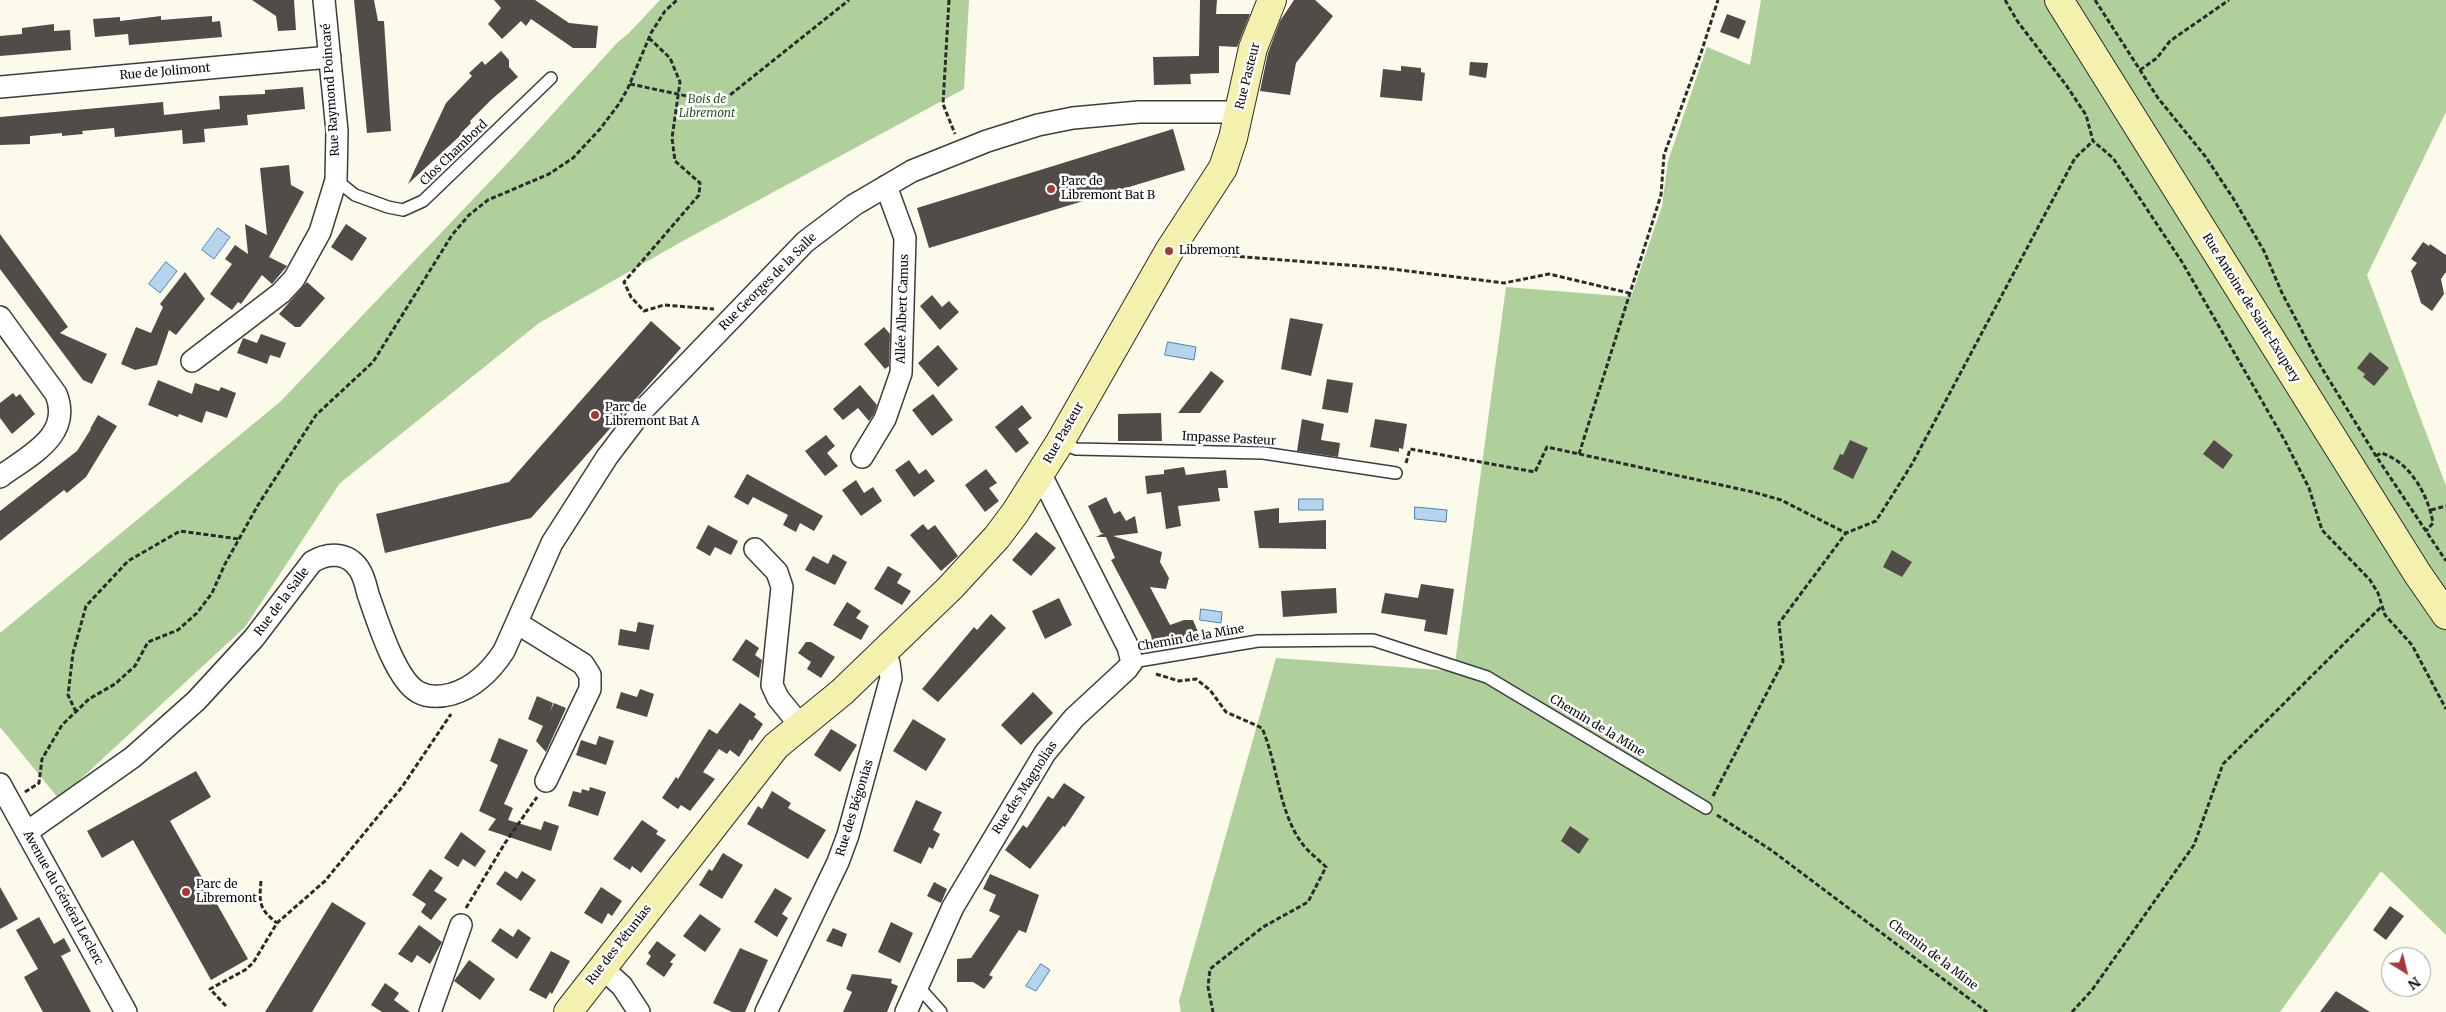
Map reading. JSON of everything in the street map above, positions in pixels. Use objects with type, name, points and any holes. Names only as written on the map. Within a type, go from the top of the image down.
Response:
[{"type":"street","name":"Rue Raymond Poincaré","points":[[192,361],[281,293],[294,279],[320,232],[336,180],[337,131],[324,0]]},
{"type":"street","name":"Rue Pasteur","points":[[741,790],[776,746],[842,692],[950,588],[997,537],[1038,478],[1170,251],[1223,168],[1239,112],[1253,48],[1272,0]]},
{"type":"street","name":"Rue Antoine de Saint-Exupery","points":[[2059,0],[2446,615]]},
{"type":"street","name":"Rue de Jolimont","points":[[0,87],[330,57]]},
{"type":"street","name":"Rue Georges de la Salle","points":[[504,651],[552,543],[606,457],[642,411],[805,242],[854,205],[912,171],[962,151],[1038,125],[1073,118],[1138,112],[1239,112]]},
{"type":"street","name":"Allée Albert Camus","points":[[862,457],[884,420],[901,373],[905,238],[886,186]]},
{"type":"street","points":[[0,318],[56,394],[60,404],[59,426],[49,440],[0,477]]},
{"type":"street","points":[[1038,478],[1045,483],[1054,500],[1128,647],[1132,662]]},
{"type":"street","points":[[755,549],[777,572],[782,587],[772,685],[778,698],[800,725]]},
{"type":"street","name":"Rue de la Salle","points":[[27,832],[108,776],[158,737],[235,660],[312,562],[327,555],[347,558],[360,570],[392,656],[412,687],[418,692],[436,697],[459,692],[494,667],[504,651]]},
{"type":"street","points":[[517,623],[583,664],[588,669],[591,680],[588,694],[546,781]]},
{"type":"street","name":"Rue des Bégonias","points":[[766,1012],[838,862],[848,836],[891,678],[889,663],[881,654]]},
{"type":"street","name":"Rue des Magnolias","points":[[906,1012],[953,907],[1045,753],[1074,718],[1127,670],[1132,662]]},
{"type":"street","name":"Rue des Pétunias","points":[[568,1012],[741,790]]},
{"type":"street","name":"Avenue du Général Leclerc","points":[[5,792],[126,1012]]},
{"type":"street","points":[[430,1012],[461,925]]},
{"type":"street","points":[[602,967],[622,986],[639,1012]]},
{"type":"lane","name":"Clos Chambord","points":[[336,180],[355,196],[388,208],[403,210],[423,201],[552,78]]},
{"type":"lane","name":"Impasse Pasteur","points":[[1060,442],[1076,449],[1263,452],[1396,473]]},
{"type":"lane","name":"Chemin de la Mine","points":[[1132,662],[1258,640],[1372,640],[1487,676],[1706,808]]},
{"type":"lane","points":[[916,989],[924,993],[941,1012]]},
{"type":"path","points":[[5,792],[39,783],[42,759],[62,724],[89,699],[115,684],[136,666],[148,642],[178,630],[197,613],[212,593],[258,505],[316,415],[373,362],[439,255],[469,215],[488,200],[549,174],[573,158],[600,129],[630,84],[649,38],[665,11],[676,0]]},
{"type":"path","points":[[630,84],[720,103],[850,0]]},
{"type":"path","points":[[948,0],[943,104],[962,151]]},
{"type":"path","points":[[1579,454],[1661,195],[1664,155],[1702,53],[1718,0]]},
{"type":"path","points":[[2005,0],[2018,22],[2066,84],[2086,115],[2093,140],[2113,158],[2182,262],[2285,441],[2308,488],[2322,530],[2370,580],[2378,593],[2385,615],[2412,645],[2446,709]]},
{"type":"path","points":[[2095,0],[2166,110],[2205,156],[2234,198],[2264,251],[2282,293],[2320,365],[2376,456],[2446,561]]},
{"type":"path","points":[[2140,70],[2157,58],[2170,41],[2229,0]]},
{"type":"path","points":[[649,38],[670,58],[680,82],[672,138],[675,161],[700,183],[699,195],[624,282],[631,297],[644,311],[664,305],[719,310],[734,316]]},
{"type":"path","points":[[1706,808],[1783,662],[1780,623],[1846,533],[1876,521],[1912,464],[2075,158],[2093,140]]},
{"type":"path","points":[[1170,251],[1384,268],[1504,283],[1549,274],[1629,293]]},
{"type":"path","points":[[1396,473],[1404,468],[1410,449],[1535,472],[1547,447],[1753,492],[1781,500],[1846,533]]},
{"type":"path","points":[[2376,456],[2381,453],[2393,456],[2408,470],[2431,510],[2432,523],[2426,531]]},
{"type":"path","points":[[2431,510],[2446,506]]},
{"type":"path","points":[[76,712],[68,695],[72,653],[86,606],[92,599],[128,561],[180,531],[239,539]]},
{"type":"path","points":[[2072,1012],[2092,990],[2194,845],[2223,764],[2382,606]]},
{"type":"path","points":[[1132,662],[1152,672],[1179,681],[1196,679],[1210,690],[1226,712],[1262,728],[1272,752],[1284,808],[1301,843],[1326,867],[1308,902],[1264,927],[1210,969],[1208,987],[1213,1012]]},
{"type":"path","points":[[226,1006],[210,989],[245,970],[253,963],[277,923],[325,881],[402,786],[454,710],[459,692]]},
{"type":"path","points":[[461,925],[468,901],[546,781]]},
{"type":"path","name":"Chemin de la Mine","points":[[1706,808],[1771,850],[1986,1012]]},
{"type":"path","points":[[261,881],[259,899],[264,912],[277,923]]},
{"type":"green space","name":"Bois de Libremont","points":[[660,0],[969,0],[964,89],[681,242],[539,323],[340,483],[245,627],[59,799],[0,727],[0,633],[281,401],[519,151],[617,43]]},
{"type":"green space","points":[[1761,0],[2446,0],[2446,112],[2367,275],[2446,486],[2446,935],[2381,871],[2280,1012],[1181,1012],[1179,1001],[1276,658],[1454,671],[1506,287],[1631,297],[1662,206],[1668,161],[1707,47],[1750,65]]},
{"type":"water","points":[[218,228],[230,237],[214,259],[202,250]]},
{"type":"water","points":[[166,262],[177,271],[160,293],[149,284]]},
{"type":"water","points":[[1168,342],[1196,347],[1194,360],[1165,355]]},
{"type":"water","points":[[1299,499],[1323,499],[1323,510],[1299,510]]},
{"type":"water","points":[[1415,507],[1447,510],[1446,522],[1415,519]]},
{"type":"water","points":[[1201,609],[1222,612],[1221,623],[1200,620]]},
{"type":"water","points":[[1041,964],[1050,970],[1036,991],[1026,986]]},
{"type":"building","points":[[252,0],[294,0],[296,30],[278,31],[276,16]]},
{"type":"building","points":[[354,0],[374,0],[378,21],[384,21],[391,131],[367,133]]},
{"type":"building","points":[[494,0],[535,0],[569,23],[598,26],[596,48],[573,48],[531,19],[526,26],[521,21],[502,39],[488,24],[501,8]]},
{"type":"building","points":[[1200,0],[1217,0],[1216,14],[1250,14],[1237,47],[1219,46],[1219,73],[1190,74],[1191,84],[1154,85],[1153,57],[1199,56]]},
{"type":"building","points":[[1294,0],[1315,0],[1333,16],[1296,63],[1290,95],[1260,91],[1268,53],[1280,21]]},
{"type":"building","points":[[1727,14],[1746,21],[1739,39],[1720,32]]},
{"type":"building","points":[[161,16],[161,20],[212,16],[212,22],[220,21],[222,37],[129,45],[128,34],[95,37],[93,19],[120,17],[120,21]]},
{"type":"building","points":[[54,24],[54,31],[70,30],[71,50],[0,56],[0,36],[22,34],[22,28]]},
{"type":"building","points":[[501,51],[509,60],[509,67],[518,77],[492,99],[470,121],[471,123],[462,134],[408,184],[446,103],[472,76],[469,73],[482,61],[485,65]]},
{"type":"building","points":[[1470,62],[1488,63],[1486,78],[1469,75]]},
{"type":"building","points":[[1401,66],[1421,68],[1421,72],[1425,73],[1422,101],[1380,97],[1383,69],[1401,71]]},
{"type":"building","points":[[303,87],[305,109],[247,115],[248,125],[204,129],[205,142],[183,144],[182,130],[115,137],[114,128],[82,131],[83,134],[62,136],[62,133],[30,136],[30,144],[0,145],[0,117],[163,102],[164,115],[220,109],[219,96],[265,94],[265,90]]},
{"type":"building","name":"Parc de Libremont Bat B","points":[[1173,129],[1185,170],[929,248],[917,208]]},
{"type":"building","points":[[289,165],[291,185],[304,192],[269,257],[287,266],[272,284],[262,275],[241,304],[238,302],[232,310],[210,294],[232,264],[225,259],[235,245],[248,254],[245,224],[267,235],[260,168]]},
{"type":"building","points":[[346,224],[367,238],[352,261],[331,247]]},
{"type":"building","points":[[0,234],[68,327],[60,333],[107,354],[92,384],[83,380],[0,269]]},
{"type":"building","points":[[2423,242],[2429,246],[2430,244],[2446,255],[2446,272],[2441,279],[2444,294],[2432,311],[2421,303],[2411,271],[2417,263],[2411,259]]},
{"type":"building","points":[[185,272],[205,299],[176,335],[169,330],[157,365],[135,370],[121,364],[136,327],[151,333],[163,307],[160,304]]},
{"type":"building","points":[[307,282],[325,298],[300,327],[295,327],[279,314]]},
{"type":"building","points":[[932,295],[942,307],[949,301],[959,312],[940,330],[920,306]]},
{"type":"building","points":[[1290,318],[1323,324],[1311,376],[1281,369]]},
{"type":"building","name":"Parc de Libremont Bat A","points":[[651,321],[681,348],[531,518],[385,553],[376,514],[509,482]]},
{"type":"building","points":[[884,327],[890,334],[889,366],[885,369],[864,344]]},
{"type":"building","points":[[261,334],[286,343],[280,358],[270,355],[267,364],[237,353],[243,338],[257,343]]},
{"type":"building","points":[[938,345],[958,369],[938,387],[918,363]]},
{"type":"building","points":[[2370,352],[2389,368],[2374,386],[2363,377],[2365,374],[2357,368]]},
{"type":"building","points":[[1211,371],[1224,381],[1200,413],[1178,413]]},
{"type":"building","points":[[1327,379],[1353,383],[1348,413],[1322,409]]},
{"type":"building","points":[[158,380],[192,394],[195,383],[219,391],[221,387],[236,393],[227,418],[206,411],[202,423],[179,414],[178,417],[148,405]]},
{"type":"building","points":[[860,385],[877,405],[874,414],[869,421],[858,408],[843,420],[833,409]]},
{"type":"building","points":[[13,393],[16,397],[20,394],[35,414],[12,434],[0,418],[0,403]]},
{"type":"building","points":[[933,394],[953,420],[932,436],[912,410]]},
{"type":"building","points":[[1022,405],[1032,418],[1018,429],[1029,443],[1016,453],[995,427]]},
{"type":"building","points":[[1161,413],[1162,441],[1118,441],[1118,414]]},
{"type":"building","points":[[98,415],[117,426],[86,477],[67,493],[64,490],[0,541],[0,511],[77,451]]},
{"type":"building","points":[[1302,419],[1324,424],[1321,440],[1340,443],[1338,457],[1297,451]]},
{"type":"building","points":[[1375,419],[1407,424],[1403,449],[1399,448],[1399,452],[1370,447]]},
{"type":"building","points":[[826,435],[835,446],[827,453],[838,466],[825,476],[805,451]]},
{"type":"building","points":[[1850,440],[1868,448],[1853,479],[1833,469],[1840,454],[1843,455]]},
{"type":"building","points":[[2214,440],[2233,455],[2223,469],[2203,454]]},
{"type":"building","points":[[909,460],[919,474],[926,469],[935,481],[914,497],[895,470]]},
{"type":"building","points":[[1184,467],[1186,475],[1226,470],[1228,488],[1218,488],[1220,501],[1178,506],[1181,526],[1166,529],[1161,492],[1147,494],[1145,476],[1164,474],[1164,470]]},
{"type":"building","points":[[986,469],[997,483],[989,488],[999,501],[985,512],[965,485]]},
{"type":"building","points":[[747,474],[823,516],[814,531],[800,523],[796,532],[783,525],[788,515],[753,497],[748,505],[734,497]]},
{"type":"building","points":[[856,480],[864,493],[873,487],[882,501],[861,516],[842,490]]},
{"type":"building","points":[[1106,497],[1114,514],[1120,511],[1126,521],[1135,516],[1138,533],[1113,536],[1162,552],[1160,562],[1169,578],[1166,589],[1150,587],[1170,625],[1184,620],[1193,620],[1202,642],[1153,648],[1151,635],[1111,560],[1115,558],[1106,537],[1096,537],[1104,533],[1101,533],[1088,506]]},
{"type":"building","points":[[1279,508],[1279,523],[1326,520],[1326,549],[1259,548],[1254,511]]},
{"type":"building","points":[[923,524],[928,530],[935,525],[958,556],[941,571],[910,535]]},
{"type":"building","points":[[708,525],[738,541],[731,555],[715,547],[710,556],[696,548]]},
{"type":"building","points":[[1036,532],[1056,548],[1031,576],[1012,560]]},
{"type":"building","points":[[1892,550],[1912,562],[1902,577],[1883,567]]},
{"type":"building","points":[[833,554],[847,562],[835,585],[805,570],[813,556],[828,564]]},
{"type":"building","points":[[888,566],[902,574],[897,583],[911,591],[902,605],[874,589]]},
{"type":"building","points":[[1421,584],[1454,589],[1447,635],[1424,631],[1426,620],[1381,613],[1385,593],[1418,598]]},
{"type":"building","points":[[1336,588],[1337,613],[1283,617],[1281,591]]},
{"type":"building","points":[[1059,598],[1072,625],[1045,639],[1032,611]]},
{"type":"building","points":[[847,602],[861,611],[856,618],[869,626],[861,640],[833,625]]},
{"type":"building","points":[[991,614],[1006,628],[938,702],[922,689],[974,627],[977,630]]},
{"type":"building","points":[[638,622],[654,625],[649,650],[618,645],[620,629],[636,632]]},
{"type":"building","points":[[746,639],[759,648],[755,655],[762,660],[759,678],[732,660]]},
{"type":"building","points":[[806,642],[811,642],[835,657],[821,678],[807,669],[811,662],[798,653]]},
{"type":"building","points":[[640,689],[654,694],[647,717],[616,708],[621,692],[637,697]]},
{"type":"building","points":[[1033,692],[1053,713],[1021,745],[1001,725]]},
{"type":"building","points":[[537,696],[553,703],[550,712],[554,703],[566,708],[546,752],[536,741],[543,726],[528,719]]},
{"type":"building","points":[[740,703],[756,714],[754,717],[763,724],[752,741],[750,739],[739,757],[730,750],[727,754],[719,749],[703,772],[715,779],[690,811],[681,805],[678,809],[662,798],[676,777],[678,779],[709,729],[717,734]]},
{"type":"building","points":[[913,719],[946,739],[926,771],[893,751]]},
{"type":"building","points":[[831,729],[857,745],[840,772],[814,755]]},
{"type":"building","points":[[599,736],[614,741],[606,765],[576,755],[581,740],[596,745]]},
{"type":"building","points":[[499,738],[528,750],[504,804],[513,808],[508,820],[541,830],[544,821],[559,826],[551,851],[488,830],[496,819],[479,811],[498,765],[490,761]]},
{"type":"building","name":"Parc de Libremont","points":[[196,771],[211,797],[170,821],[248,959],[211,980],[133,840],[102,858],[87,831]]},
{"type":"building","points":[[1064,783],[1085,797],[1065,827],[1063,826],[1030,869],[1005,850],[1023,825],[1027,828],[1048,796],[1053,799]]},
{"type":"building","points":[[590,787],[606,792],[598,816],[568,806],[573,791],[581,793],[582,789],[589,791]]},
{"type":"building","points":[[772,791],[791,803],[788,808],[826,830],[808,859],[747,824],[758,806],[762,809]]},
{"type":"building","points":[[916,800],[942,812],[933,830],[940,834],[933,849],[929,847],[921,864],[893,851]]},
{"type":"building","points":[[642,820],[658,831],[656,834],[666,840],[641,873],[632,866],[630,870],[613,859]]},
{"type":"building","points":[[1570,826],[1589,839],[1579,854],[1561,841]]},
{"type":"building","points":[[461,832],[486,851],[475,867],[463,859],[458,867],[444,858]]},
{"type":"building","points":[[723,853],[743,865],[722,899],[699,885],[709,869],[712,871]]},
{"type":"building","points":[[430,869],[443,878],[434,891],[447,899],[431,920],[421,912],[426,904],[412,895]]},
{"type":"building","points":[[505,871],[517,879],[522,871],[536,880],[521,901],[496,884]]},
{"type":"building","points":[[990,874],[1039,895],[1026,933],[1019,930],[989,975],[993,977],[984,989],[973,982],[957,982],[957,959],[971,958],[1000,916],[989,911],[996,895],[983,889]]},
{"type":"building","points":[[934,882],[947,889],[941,903],[927,896]]},
{"type":"building","points":[[0,887],[18,919],[0,929]]},
{"type":"building","points":[[601,887],[622,901],[612,916],[608,913],[602,924],[584,913]]},
{"type":"building","points":[[775,888],[792,898],[782,914],[788,918],[777,937],[754,922]]},
{"type":"building","points":[[332,902],[366,923],[312,1012],[265,1012]]},
{"type":"building","points":[[2390,906],[2404,916],[2386,940],[2373,930]]},
{"type":"building","points":[[700,914],[721,929],[705,952],[683,936]]},
{"type":"building","points":[[39,917],[54,944],[64,938],[71,951],[61,956],[91,1012],[43,1012],[32,992],[24,977],[38,969],[16,930]]},
{"type":"building","points":[[891,922],[913,933],[900,963],[878,952]]},
{"type":"building","points":[[419,925],[442,942],[430,964],[417,955],[412,963],[398,954]]},
{"type":"building","points":[[500,928],[513,937],[518,929],[531,938],[517,959],[491,941]]},
{"type":"building","points":[[833,928],[847,934],[842,947],[826,941]]},
{"type":"building","points":[[657,941],[676,955],[670,962],[673,964],[664,977],[646,964],[651,956],[648,953]]},
{"type":"building","points":[[740,948],[768,960],[745,1012],[732,1012],[713,1003]]},
{"type":"building","points":[[551,951],[570,961],[552,994],[550,992],[546,999],[529,990]]},
{"type":"building","points":[[469,960],[495,979],[480,1000],[454,981]]},
{"type":"building","points":[[852,974],[892,979],[891,983],[898,986],[887,1012],[843,1012],[852,992],[846,989]]},
{"type":"building","points":[[385,983],[399,993],[394,1000],[410,1012],[382,1012],[371,1005]]},
{"type":"building","points":[[2336,991],[2370,1012],[2320,1012]]},
{"type":"place","name":"Parc de Libremont Bat B","points":[[1051,189]]},
{"type":"place","name":"Libremont","points":[[1169,251]]},
{"type":"place","name":"Parc de Libremont Bat A","points":[[595,415]]},
{"type":"place","name":"Parc de Libremont","points":[[186,892]]}]
